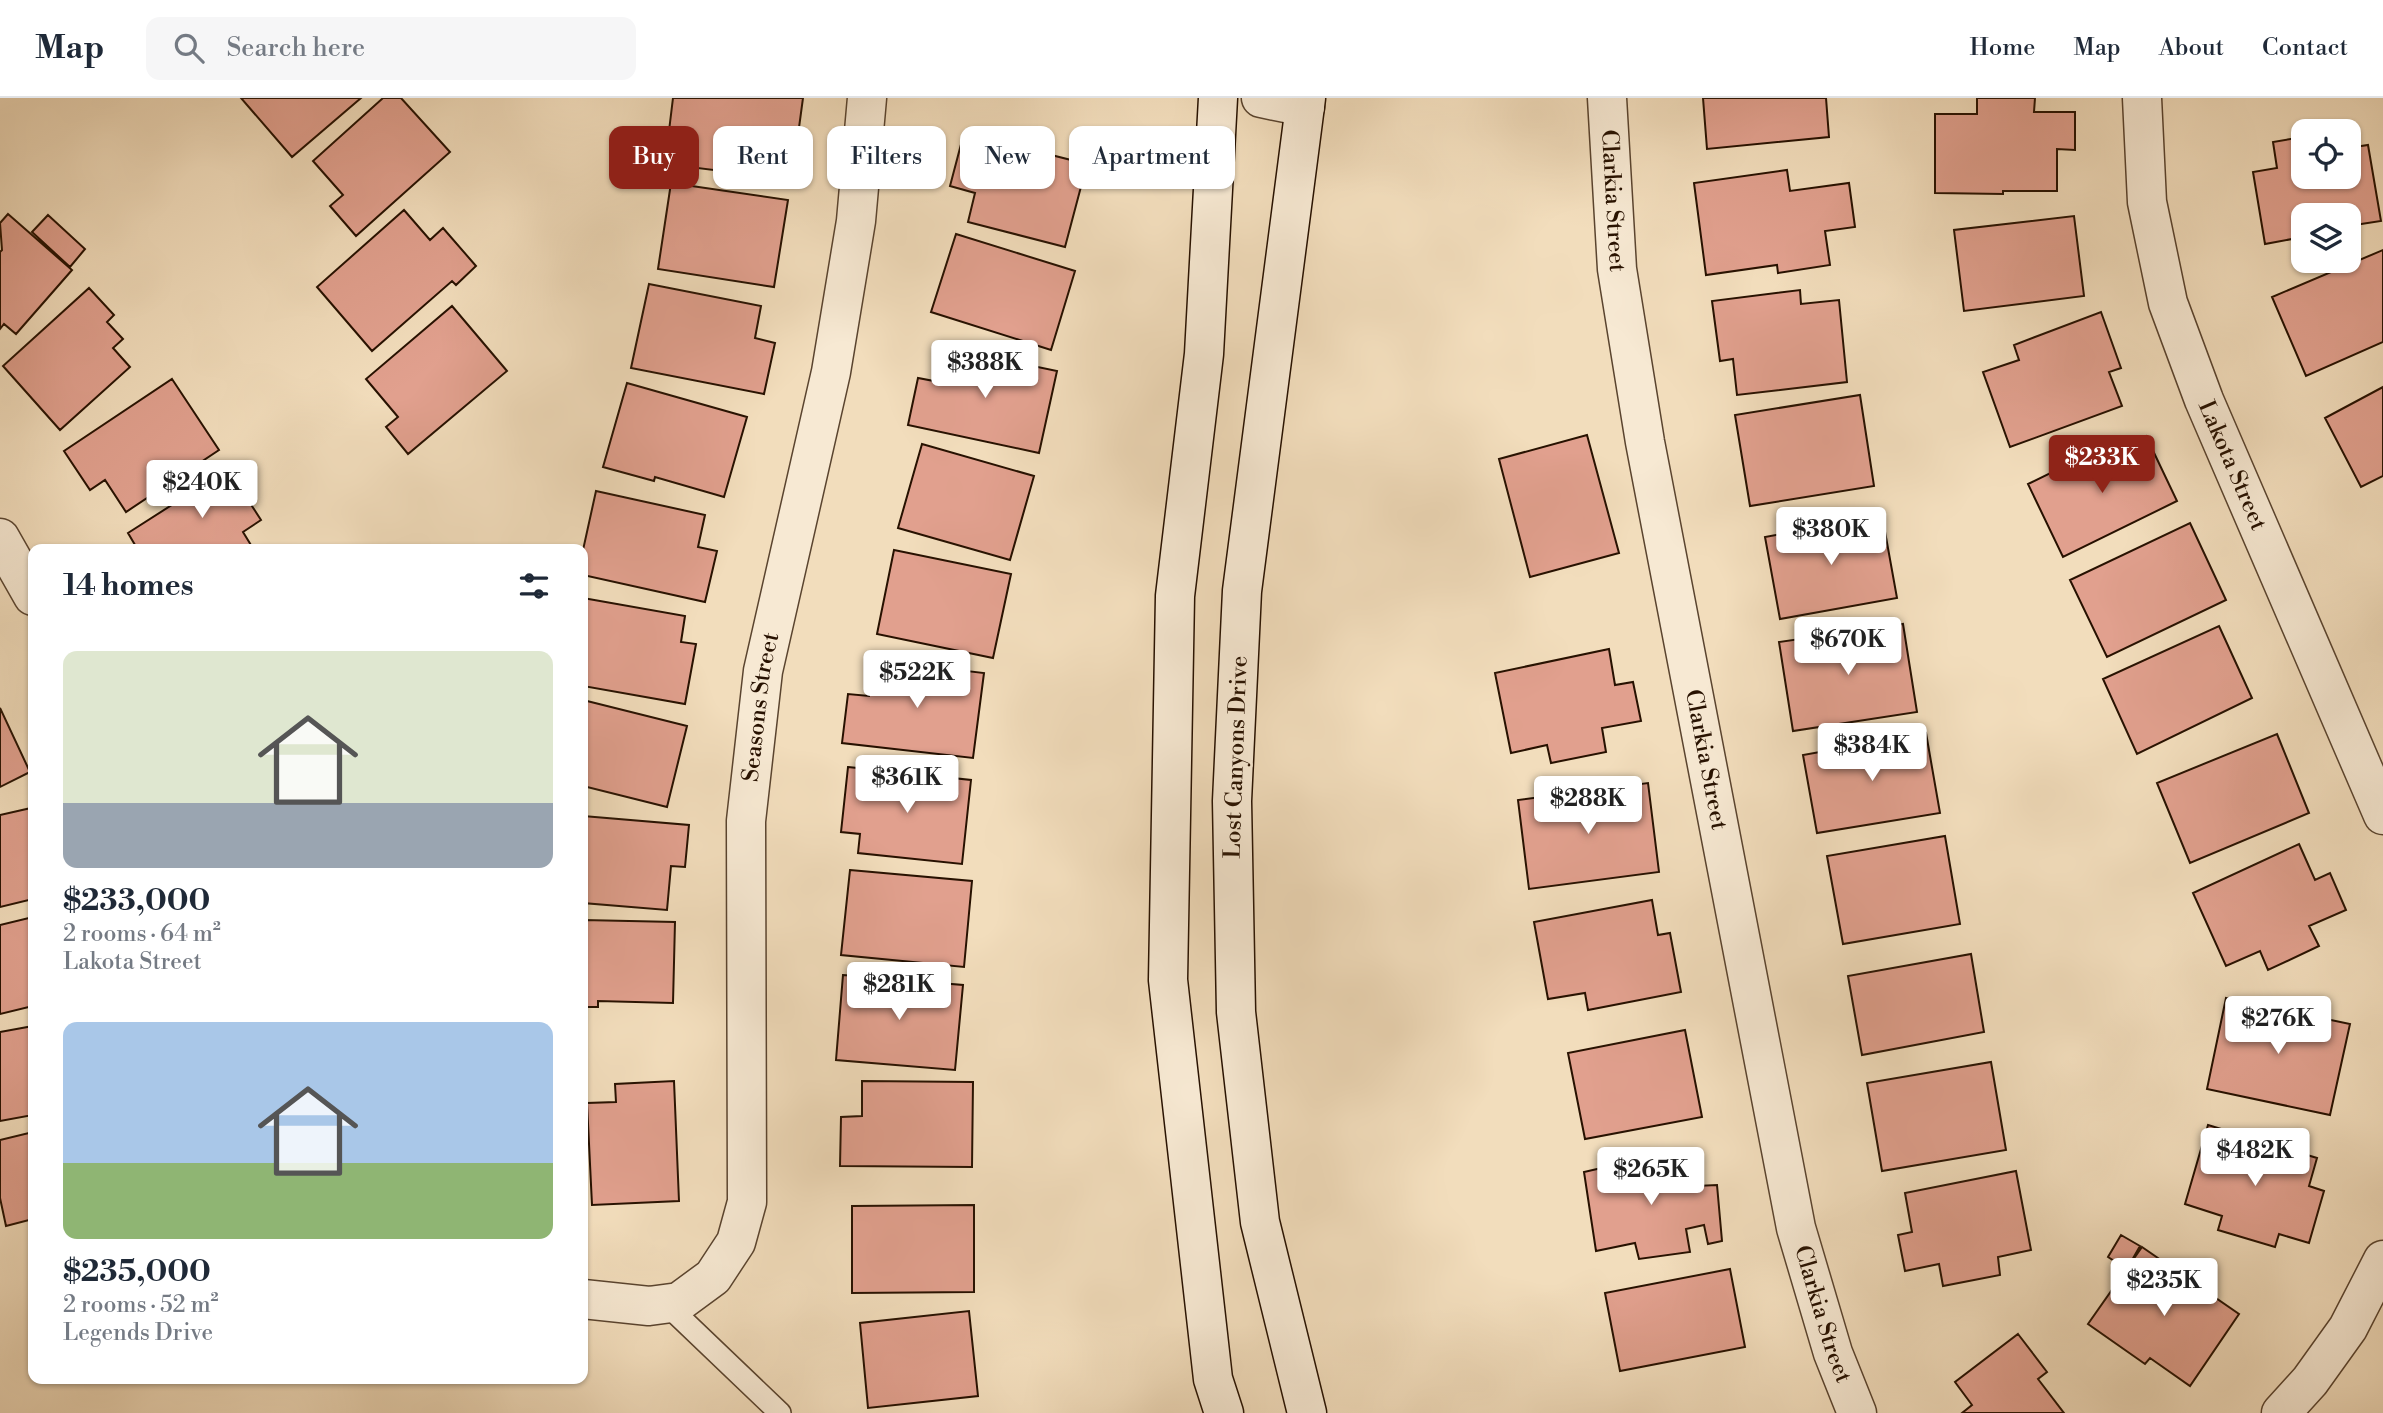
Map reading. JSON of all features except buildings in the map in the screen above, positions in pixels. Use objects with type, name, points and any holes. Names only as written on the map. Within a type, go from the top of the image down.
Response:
[{"type":"street","name":"Seasons Street","points":[[672,1303],[713,1277],[736,1242],[747,1202],[745,972],[748,807],[763,671],[831,372],[856,220],[867,98]]},
{"type":"street","points":[[1218,98],[1204,354],[1175,596],[1168,980],[1213,1379],[1224,1413]]},
{"type":"street","points":[[1261,98],[1305,102]]},
{"type":"street","name":"Clarkia Street","points":[[1607,98],[1618,269],[1653,482],[1796,1228],[1833,1353],[1857,1413]]},
{"type":"street","name":"Lakota Street","points":[[2141,98],[2147,202],[2168,303],[2204,400],[2383,816]]},
{"type":"street","name":"Lost Canyons Drive","points":[[1305,102],[1242,591],[1232,801],[1236,1012],[1260,1222],[1307,1413]]},
{"type":"street","points":[[0,538],[28,587]]},
{"type":"street","points":[[2281,1413],[2310,1381],[2348,1328],[2383,1260]]},
{"type":"street","points":[[588,1300],[649,1306],[672,1303]]},
{"type":"lane","points":[[672,1303],[780,1413]]}]
